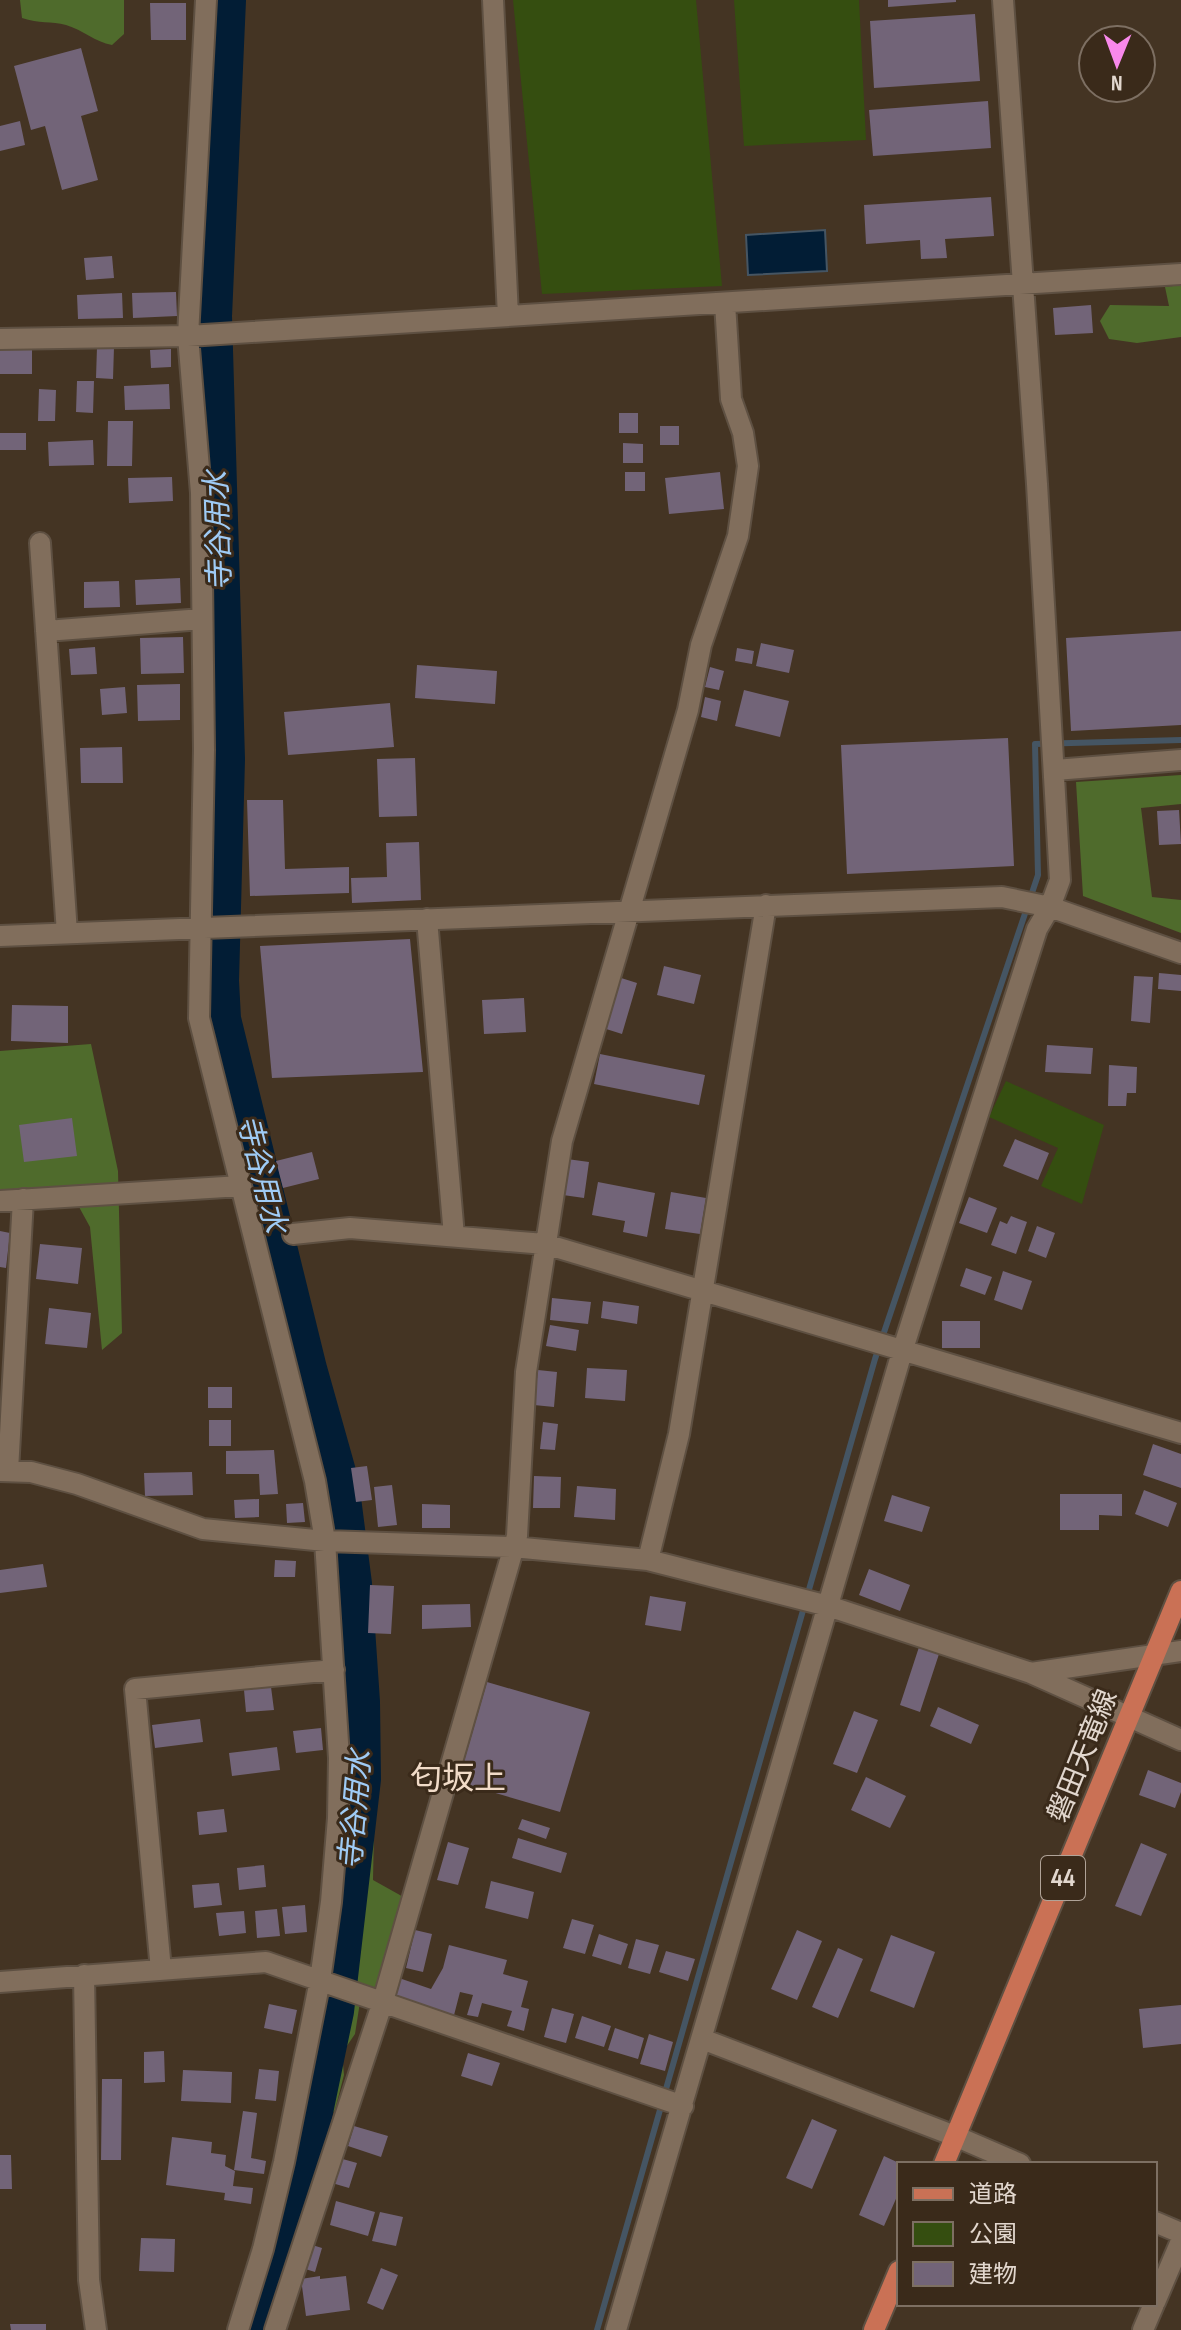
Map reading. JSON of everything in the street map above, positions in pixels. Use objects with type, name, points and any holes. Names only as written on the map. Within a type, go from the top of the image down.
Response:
[{"type":"main road","name":"磐田天竜線","points":[[945,2162],[1181,1591]]},
{"type":"main road","points":[[874,2330],[897,2276]]},
{"type":"street","points":[[206,0],[188,336],[201,493],[204,750],[199,1018],[315,1481],[325,1541],[339,1758],[338,1818],[320,1980],[284,2162],[240,2325],[268,2330]]},
{"type":"street","points":[[493,0],[508,316]]},
{"type":"street","points":[[616,2330],[902,1352],[1037,929],[1050,907],[1060,880],[1003,0]]},
{"type":"street","points":[[0,339],[188,336],[1181,274]]},
{"type":"street","points":[[275,2330],[383,2001],[517,1536],[526,1372],[562,1141],[688,710],[701,645],[738,536],[744,505],[748,466],[743,433],[731,399],[725,303]]},
{"type":"street","points":[[40,543],[67,933]]},
{"type":"street","points":[[46,631],[202,619]]},
{"type":"street","points":[[1055,770],[1181,760]]},
{"type":"street","points":[[0,936],[1002,897],[1050,907],[1181,953]]},
{"type":"street","points":[[648,1560],[677,1444],[766,905]]},
{"type":"street","points":[[427,919],[454,1236]]},
{"type":"street","points":[[0,1201],[241,1186]]},
{"type":"street","points":[[23,1199],[4,1471],[31,1472],[77,1484],[203,1529],[325,1541],[513,1547],[648,1560],[828,1606],[1031,1673],[1181,1740]]},
{"type":"street","points":[[293,1234],[350,1228],[545,1244],[1181,1433]]},
{"type":"street","points":[[1031,1673],[1181,1651]]},
{"type":"street","points":[[161,1970],[135,1689],[334,1670]]},
{"type":"street","points":[[0,1982],[266,1962],[683,2106]]},
{"type":"street","points":[[84,1975],[89,2280],[96,2330]]},
{"type":"street","points":[[702,2039],[1015,2162]]},
{"type":"street","points":[[1157,2223],[1181,2233]]},
{"type":"street","points":[[1157,2296],[1181,2241]]},
{"type":"street","points":[[1143,2330],[1153,2306]]},
{"type":"green space","points":[[20,0],[124,0],[124,34],[112,45],[66,25],[22,18]]},
{"type":"green space","points":[[513,0],[696,0],[722,286],[542,294]]},
{"type":"green space","points":[[734,0],[859,0],[866,140],[744,146]]},
{"type":"green space","points":[[1181,285],[1181,337],[1137,343],[1109,339],[1100,321],[1110,305],[1169,306],[1165,287]]},
{"type":"green space","points":[[1181,775],[1181,804],[1141,808],[1152,897],[1181,900],[1181,933],[1083,896],[1076,782]]},
{"type":"green space","points":[[91,1044],[118,1171],[122,1333],[102,1350],[90,1227],[73,1196],[0,1201],[0,1051]]},
{"type":"green space","points":[[1006,1081],[1104,1125],[1082,1204],[1041,1186],[1058,1148],[989,1117]]},
{"type":"green space","points":[[377,1683],[373,1880],[407,1899],[378,2000],[360,2002],[355,2034],[342,2053],[344,2075],[335,2110],[320,2128],[308,2167],[303,2215],[288,2218],[327,1993],[350,1687]]},
{"type":"water","points":[[825,230],[827,271],[748,275],[746,235]]},
{"type":"building","points":[[888,0],[956,0],[956,2],[888,7]]},
{"type":"building","points":[[150,3],[186,3],[186,40],[151,40]]},
{"type":"building","points":[[975,14],[980,81],[874,88],[870,21]]},
{"type":"building","points":[[81,48],[98,111],[81,116],[98,180],[62,190],[45,126],[31,130],[14,66]]},
{"type":"building","points":[[988,101],[991,148],[873,156],[869,110]]},
{"type":"building","points":[[20,121],[25,145],[0,151],[0,126]]},
{"type":"building","points":[[991,197],[994,236],[945,239],[947,258],[921,259],[920,240],[866,244],[864,205]]},
{"type":"building","points":[[112,256],[114,278],[86,280],[84,258]]},
{"type":"building","points":[[176,292],[177,316],[133,318],[132,293]]},
{"type":"building","points":[[122,293],[123,318],[78,319],[77,295]]},
{"type":"building","points":[[1091,305],[1093,333],[1055,335],[1053,308]]},
{"type":"building","points":[[97,347],[114,347],[113,379],[96,378]]},
{"type":"building","points":[[32,349],[32,374],[0,374],[0,350]]},
{"type":"building","points":[[171,349],[171,367],[151,368],[150,350]]},
{"type":"building","points":[[77,381],[94,381],[93,413],[76,412]]},
{"type":"building","points":[[169,384],[170,409],[125,410],[124,386]]},
{"type":"building","points":[[39,389],[56,390],[55,421],[38,421]]},
{"type":"building","points":[[619,413],[638,413],[638,433],[619,433]]},
{"type":"building","points":[[108,421],[133,421],[132,466],[107,466]]},
{"type":"building","points":[[660,426],[679,426],[679,445],[660,445]]},
{"type":"building","points":[[0,433],[26,433],[26,450],[0,450]]},
{"type":"building","points":[[93,440],[94,465],[49,466],[48,442]]},
{"type":"building","points":[[623,443],[643,444],[643,463],[623,463]]},
{"type":"building","points":[[625,472],[645,472],[645,491],[625,491]]},
{"type":"building","points":[[720,472],[724,509],[669,514],[665,478]]},
{"type":"building","points":[[172,477],[173,501],[129,503],[128,478]]},
{"type":"building","points":[[180,578],[181,603],[136,605],[135,580]]},
{"type":"building","points":[[119,581],[120,607],[84,608],[84,582]]},
{"type":"building","points":[[1181,631],[1181,725],[1071,731],[1066,638]]},
{"type":"building","points":[[183,637],[184,673],[141,674],[140,638]]},
{"type":"building","points":[[761,643],[794,650],[789,673],[756,666]]},
{"type":"building","points":[[95,647],[97,674],[71,675],[69,649]]},
{"type":"building","points":[[737,648],[754,651],[752,664],[735,661]]},
{"type":"building","points":[[417,665],[497,671],[495,704],[415,698]]},
{"type":"building","points":[[710,667],[724,671],[719,690],[705,687]]},
{"type":"building","points":[[180,684],[180,720],[138,721],[137,685]]},
{"type":"building","points":[[125,687],[127,713],[102,715],[100,689]]},
{"type":"building","points":[[744,690],[789,701],[780,737],[735,726]]},
{"type":"building","points":[[705,697],[721,701],[717,721],[701,717]]},
{"type":"building","points":[[390,703],[394,747],[288,755],[284,712]]},
{"type":"building","points":[[1008,738],[1014,866],[847,874],[841,745]]},
{"type":"building","points":[[122,747],[123,783],[81,783],[80,748]]},
{"type":"building","points":[[415,758],[417,816],[379,817],[377,759]]},
{"type":"building","points":[[247,800],[283,800],[285,869],[349,867],[349,893],[250,896]]},
{"type":"building","points":[[1179,810],[1181,844],[1159,845],[1157,811]]},
{"type":"building","points":[[419,842],[421,900],[352,903],[351,878],[387,877],[386,843]]},
{"type":"building","points":[[410,939],[423,1072],[272,1078],[260,946]]},
{"type":"building","points":[[664,966],[701,975],[694,1004],[657,995]]},
{"type":"building","points":[[1159,973],[1181,975],[1181,991],[1158,989]]},
{"type":"building","points":[[1134,976],[1153,977],[1150,1023],[1131,1021]]},
{"type":"building","points":[[618,977],[637,983],[622,1034],[603,1028]]},
{"type":"building","points":[[524,998],[526,1032],[484,1034],[482,1000]]},
{"type":"building","points":[[12,1005],[68,1006],[68,1043],[11,1041]]},
{"type":"building","points":[[1047,1045],[1093,1048],[1091,1074],[1045,1072]]},
{"type":"building","points":[[600,1054],[705,1075],[699,1105],[594,1084]]},
{"type":"building","points":[[1109,1065],[1137,1067],[1136,1093],[1127,1093],[1126,1106],[1108,1106]]},
{"type":"building","points":[[72,1118],[77,1156],[24,1162],[19,1125]]},
{"type":"building","points":[[1015,1139],[1049,1153],[1038,1180],[1003,1166]]},
{"type":"building","points":[[312,1152],[319,1179],[283,1188],[276,1161]]},
{"type":"building","points":[[567,1159],[589,1162],[584,1198],[563,1195]]},
{"type":"building","points":[[598,1182],[655,1193],[647,1237],[623,1232],[625,1221],[592,1215]]},
{"type":"building","points":[[671,1192],[706,1198],[700,1234],[665,1229]]},
{"type":"building","points":[[969,1197],[997,1208],[987,1233],[959,1223]]},
{"type":"building","points":[[1011,1216],[1027,1222],[1016,1254],[991,1245],[1000,1221],[1007,1224]]},
{"type":"building","points":[[1037,1226],[1055,1233],[1046,1258],[1028,1251]]},
{"type":"building","points":[[0,1231],[10,1233],[6,1268],[0,1267]]},
{"type":"building","points":[[40,1244],[82,1248],[78,1284],[36,1279]]},
{"type":"building","points":[[966,1268],[992,1277],[985,1295],[960,1286]]},
{"type":"building","points":[[1003,1271],[1032,1281],[1022,1310],[994,1300]]},
{"type":"building","points":[[552,1298],[591,1302],[588,1324],[550,1320]]},
{"type":"building","points":[[603,1301],[639,1306],[637,1324],[601,1318]]},
{"type":"building","points":[[49,1308],[91,1313],[87,1348],[45,1344]]},
{"type":"building","points":[[942,1321],[980,1321],[980,1348],[942,1348]]},
{"type":"building","points":[[550,1325],[579,1330],[576,1351],[546,1346]]},
{"type":"building","points":[[587,1368],[627,1370],[625,1401],[585,1398]]},
{"type":"building","points":[[538,1370],[557,1372],[554,1407],[534,1405]]},
{"type":"building","points":[[208,1387],[232,1387],[232,1408],[208,1408]]},
{"type":"building","points":[[209,1420],[231,1420],[231,1446],[209,1446]]},
{"type":"building","points":[[543,1422],[558,1424],[555,1450],[540,1449]]},
{"type":"building","points":[[1153,1444],[1181,1454],[1181,1488],[1143,1475]]},
{"type":"building","points":[[274,1450],[278,1494],[260,1495],[259,1474],[226,1474],[226,1451]]},
{"type":"building","points":[[367,1466],[372,1500],[356,1502],[351,1468]]},
{"type":"building","points":[[192,1472],[193,1495],[145,1496],[144,1473]]},
{"type":"building","points":[[534,1476],[561,1477],[560,1508],[533,1508]]},
{"type":"building","points":[[392,1485],[397,1525],[378,1527],[374,1487]]},
{"type":"building","points":[[577,1486],[616,1489],[615,1520],[574,1517]]},
{"type":"building","points":[[1144,1490],[1177,1503],[1168,1527],[1135,1514]]},
{"type":"building","points":[[1060,1494],[1122,1494],[1122,1516],[1099,1515],[1099,1530],[1060,1530]]},
{"type":"building","points":[[892,1495],[930,1507],[922,1532],[884,1521]]},
{"type":"building","points":[[259,1499],[259,1517],[235,1518],[234,1500]]},
{"type":"building","points":[[303,1503],[305,1522],[287,1523],[286,1504]]},
{"type":"building","points":[[422,1504],[450,1505],[450,1528],[422,1528]]},
{"type":"building","points":[[275,1560],[296,1561],[295,1577],[274,1577]]},
{"type":"building","points":[[43,1564],[47,1587],[0,1593],[0,1570]]},
{"type":"building","points":[[869,1569],[910,1585],[900,1611],[859,1595]]},
{"type":"building","points":[[370,1585],[394,1586],[391,1634],[368,1633]]},
{"type":"building","points":[[650,1596],[686,1602],[681,1631],[645,1625]]},
{"type":"building","points":[[470,1604],[471,1627],[422,1629],[422,1605]]},
{"type":"building","points":[[919,1647],[939,1654],[920,1712],[900,1705]]},
{"type":"building","points":[[487,1682],[590,1712],[560,1812],[458,1782]]},
{"type":"building","points":[[271,1687],[274,1710],[246,1712],[244,1690]]},
{"type":"building","points":[[938,1707],[979,1725],[971,1744],[930,1726]]},
{"type":"building","points":[[854,1711],[878,1720],[857,1773],[833,1764]]},
{"type":"building","points":[[200,1719],[203,1742],[155,1748],[152,1725]]},
{"type":"building","points":[[321,1728],[323,1750],[296,1753],[293,1731]]},
{"type":"building","points":[[277,1747],[280,1770],[232,1776],[229,1753]]},
{"type":"building","points":[[1148,1770],[1181,1783],[1175,1808],[1139,1795]]},
{"type":"building","points":[[866,1777],[906,1796],[890,1828],[851,1810]]},
{"type":"building","points":[[224,1809],[227,1832],[199,1835],[197,1812]]},
{"type":"building","points":[[522,1819],[550,1828],[546,1839],[518,1829]]},
{"type":"building","points":[[518,1838],[567,1853],[561,1873],[512,1858]]},
{"type":"building","points":[[448,1842],[469,1848],[458,1885],[437,1880]]},
{"type":"building","points":[[1141,1843],[1167,1854],[1141,1916],[1115,1906]]},
{"type":"building","points":[[264,1865],[266,1887],[239,1890],[237,1868]]},
{"type":"building","points":[[491,1881],[534,1892],[528,1919],[485,1908]]},
{"type":"building","points":[[219,1883],[222,1905],[194,1908],[192,1885]]},
{"type":"building","points":[[305,1905],[307,1932],[285,1934],[282,1907]]},
{"type":"building","points":[[277,1909],[280,1936],[257,1938],[255,1911]]},
{"type":"building","points":[[244,1911],[246,1933],[219,1936],[216,1913]]},
{"type":"building","points":[[572,1919],[594,1925],[585,1954],[563,1948]]},
{"type":"building","points":[[415,1930],[432,1934],[423,1972],[406,1968]]},
{"type":"building","points":[[797,1930],[822,1941],[797,2000],[771,1989]]},
{"type":"building","points":[[599,1934],[628,1944],[621,1965],[592,1956]]},
{"type":"building","points":[[891,1935],[935,1952],[914,2008],[870,1991]]},
{"type":"building","points":[[636,1939],[659,1945],[650,1974],[628,1968]]},
{"type":"building","points":[[449,1945],[507,1960],[503,1974],[528,1981],[521,2007],[529,2009],[524,2031],[507,2026],[512,2011],[482,2003],[478,2017],[467,2015],[473,1995],[460,1992],[453,2019],[388,2002],[399,1978],[431,1989],[443,1968]]},
{"type":"building","points":[[838,1948],[863,1959],[838,2018],[812,2007]]},
{"type":"building","points":[[666,1951],[695,1959],[688,1981],[659,1972]]},
{"type":"building","points":[[269,2004],[297,2010],[292,2034],[264,2028]]},
{"type":"building","points":[[1181,2005],[1181,2044],[1143,2048],[1139,2009]]},
{"type":"building","points":[[552,2008],[574,2014],[566,2043],[544,2037]]},
{"type":"building","points":[[582,2016],[611,2026],[604,2047],[575,2038]]},
{"type":"building","points":[[615,2028],[644,2038],[638,2059],[608,2050]]},
{"type":"building","points":[[649,2034],[673,2042],[665,2071],[640,2064]]},
{"type":"building","points":[[164,2051],[165,2082],[144,2083],[144,2052]]},
{"type":"building","points":[[468,2053],[500,2063],[492,2086],[461,2076]]},
{"type":"building","points":[[259,2069],[279,2071],[276,2101],[255,2099]]},
{"type":"building","points":[[183,2070],[232,2072],[231,2103],[181,2101]]},
{"type":"building","points":[[102,2079],[122,2079],[121,2160],[101,2160]]},
{"type":"building","points":[[243,2111],[257,2113],[251,2158],[266,2161],[264,2174],[234,2170]]},
{"type":"building","points":[[812,2119],[837,2130],[812,2189],[786,2178]]},
{"type":"building","points":[[354,2126],[388,2136],[381,2157],[348,2146]]},
{"type":"building","points":[[172,2137],[212,2142],[211,2153],[226,2155],[225,2166],[235,2171],[233,2186],[253,2188],[251,2204],[224,2200],[225,2193],[166,2185]]},
{"type":"building","points":[[0,2155],[11,2155],[12,2189],[0,2189]]},
{"type":"building","points":[[884,2156],[897,2162],[897,2197],[884,2226],[859,2215]]},
{"type":"building","points":[[339,2158],[357,2163],[349,2188],[332,2183]]},
{"type":"building","points":[[336,2201],[375,2212],[368,2236],[330,2225]]},
{"type":"building","points":[[380,2212],[403,2217],[396,2246],[372,2241]]},
{"type":"building","points":[[141,2238],[175,2239],[174,2272],[139,2271]]},
{"type":"building","points":[[309,2244],[322,2248],[315,2272],[302,2268]]},
{"type":"building","points":[[381,2268],[398,2275],[383,2310],[367,2303]]},
{"type":"building","points":[[320,2276],[320,2279],[346,2276],[350,2310],[306,2316],[301,2279]]},
{"type":"building","points":[[10,2324],[46,2324],[46,2330],[11,2330]]},
{"type":"waterway","name":"寺谷用水","points":[[227,0],[213,316],[226,759],[220,981],[222,1019],[308,1369],[340,1483],[353,1584],[361,1702],[362,1779],[335,2011],[310,2131],[269,2298],[255,2330]]},
{"type":"waterway","points":[[597,2330],[875,1359],[1038,875],[1035,744],[1181,740]]},
{"type":"district","name":"匂坂上","points":[[458,1779]]}]
